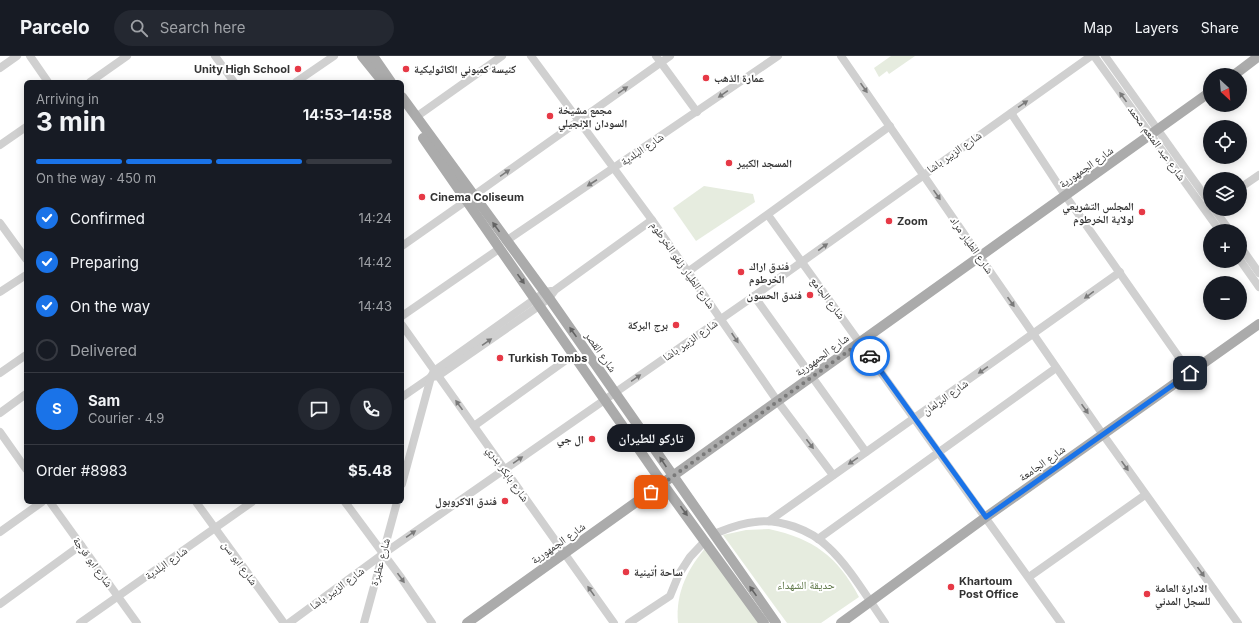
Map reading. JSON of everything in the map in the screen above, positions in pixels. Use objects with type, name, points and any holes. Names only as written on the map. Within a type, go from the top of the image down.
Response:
[{"type":"main road","points":[[362,56],[381,80]]},
{"type":"main road","points":[[373,56],[390,80]]},
{"type":"main road","points":[[1243,68],[1259,56]]},
{"type":"main road","name":"شارع الجمهورية","points":[[467,623],[778,402],[1065,195],[1155,133],[1203,97]]},
{"type":"main road","name":"شارع القصر","points":[[404,100],[470,199],[499,249],[663,484],[764,623]]},
{"type":"main road","name":"شارع القصر","points":[[404,111],[470,199],[506,241],[547,295],[776,623]]},
{"type":"main road","name":"شارع الجامعة","points":[[841,623],[986,517],[1259,324]]},
{"type":"street","points":[[0,68],[17,56]]},
{"type":"street","points":[[30,56],[47,80]]},
{"type":"street","points":[[100,79],[127,56]]},
{"type":"street","points":[[215,56],[233,80]]},
{"type":"street","points":[[299,80],[334,56]]},
{"type":"street","points":[[416,117],[502,56]]},
{"type":"street","name":"شارع الطيار زلفو الخرطوم","points":[[531,56],[652,220],[778,402],[833,475]]},
{"type":"street","points":[[404,245],[579,121],[659,59],[670,56]]},
{"type":"street","name":"شارع البلدية","points":[[506,241],[778,56]]},
{"type":"street","name":"شارع الطيار مراد","points":[[841,56],[1056,368],[1238,623]]},
{"type":"street","name":"شارع الزبير باشا","points":[[289,623],[383,554],[801,263],[923,174],[1092,56]]},
{"type":"street","name":"شارع عبد المنعم محمد","points":[[1092,56],[1203,194]]},
{"type":"street","name":"شارع عبد المنعم محمد","points":[[1105,56],[1203,203]]},
{"type":"street","points":[[659,59],[697,112]]},
{"type":"street","points":[[1011,113],[1065,195],[1190,373]]},
{"type":"street","points":[[689,272],[890,126]]},
{"type":"street","points":[[0,145],[24,128]]},
{"type":"street","points":[[1247,183],[1259,175]]},
{"type":"street","name":"شارع الجامع","points":[[768,215],[801,263],[861,342],[1061,623]]},
{"type":"street","points":[[404,395],[555,290],[652,220]]},
{"type":"street","points":[[0,223],[24,256]]},
{"type":"street","points":[[404,315],[499,249]]},
{"type":"street","points":[[1247,256],[1259,273]]},
{"type":"street","points":[[1246,268],[1259,287]]},
{"type":"street","name":"شارع البرلمان","points":[[769,521],[1120,272]]},
{"type":"street","points":[[0,292],[24,276]]},
{"type":"street","points":[[754,296],[866,452]]},
{"type":"street","name":"شارع بابكر بدري","points":[[404,328],[434,375],[474,426],[614,623]]},
{"type":"street","points":[[474,426],[574,355]]},
{"type":"street","points":[[0,373],[24,356]]},
{"type":"street","points":[[818,539],[1056,368]]},
{"type":"street","points":[[404,477],[434,375]]},
{"type":"street","points":[[0,413],[24,395]]},
{"type":"street","points":[[0,432],[24,463]]},
{"type":"street","points":[[1029,577],[1146,495]]},
{"type":"street","points":[[0,532],[39,504]]},
{"type":"street","name":"شارع ابو قرجة","points":[[51,504],[137,623]]},
{"type":"street","name":"شارع ابو سن","points":[[197,504],[284,623]]},
{"type":"street","name":"شارع البلدية","points":[[80,623],[249,504]]},
{"type":"street","points":[[346,504],[432,623]]},
{"type":"street","name":"شارع عطبرة","points":[[364,623],[396,504]]},
{"type":"street","points":[[714,534],[737,526],[754,522],[769,521],[799,529],[818,539],[838,556],[885,623]]},
{"type":"street","points":[[629,623],[670,596],[679,574],[690,557],[705,541]]},
{"type":"street","points":[[0,604],[81,545]]},
{"type":"green space","points":[[891,56],[915,56],[889,74],[887,71],[879,77],[874,68]]},
{"type":"green space","points":[[704,186],[753,194],[755,202],[696,241],[673,208]]},
{"type":"green space","name":"حديقة الشهداء","points":[[769,529],[799,538],[823,551],[842,570],[859,597],[821,623],[787,623],[723,535],[746,530]]},
{"type":"green space","name":"حديقة الشهداء","points":[[707,546],[760,623],[678,623],[679,601],[684,582],[694,563]]},
{"type":"way so far","points":[[651,492],[861,342],[870,356]]},
{"type":"place","name":"Unity High School","points":[[298,69]]},
{"type":"place","name":"كنيسة كمبوني الكاثوليكية","points":[[406,69]]},
{"type":"place","name":"عمارة الذهب","points":[[706,78]]},
{"type":"place","name":"مجمع مشيخة السودان الإنجيلي","points":[[550,116]]},
{"type":"place","name":"المسجد الكبير","points":[[729,163]]},
{"type":"place","name":"Cinema Coliseum","points":[[422,197]]},
{"type":"place","name":"المجلس التشريعي لولاية الخرطوم","points":[[1142,212]]},
{"type":"place","name":"Zoom","points":[[889,221]]},
{"type":"place","name":"فندق اراك الخرطوم","points":[[741,272]]},
{"type":"place","name":"فندق الحسون","points":[[810,295]]},
{"type":"place","name":"برج البركة","points":[[676,325]]},
{"type":"place","name":"Turkish Tombs","points":[[500,358]]},
{"type":"place","name":"ال جي","points":[[592,439]]},
{"type":"place","name":"تاركو للطيران","points":[[651,492]]},
{"type":"place","name":"فندق الاكروبول","points":[[505,501]]},
{"type":"place","name":"ساحة أتينية","points":[[626,572]]},
{"type":"place","name":"Khartoum Post Office","points":[[951,587]]},
{"type":"place","name":"الادارة العامة للسجل المدني","points":[[1147,594]]},
{"type":"route","points":[[870,356],[986,517],[1190,373]]}]
